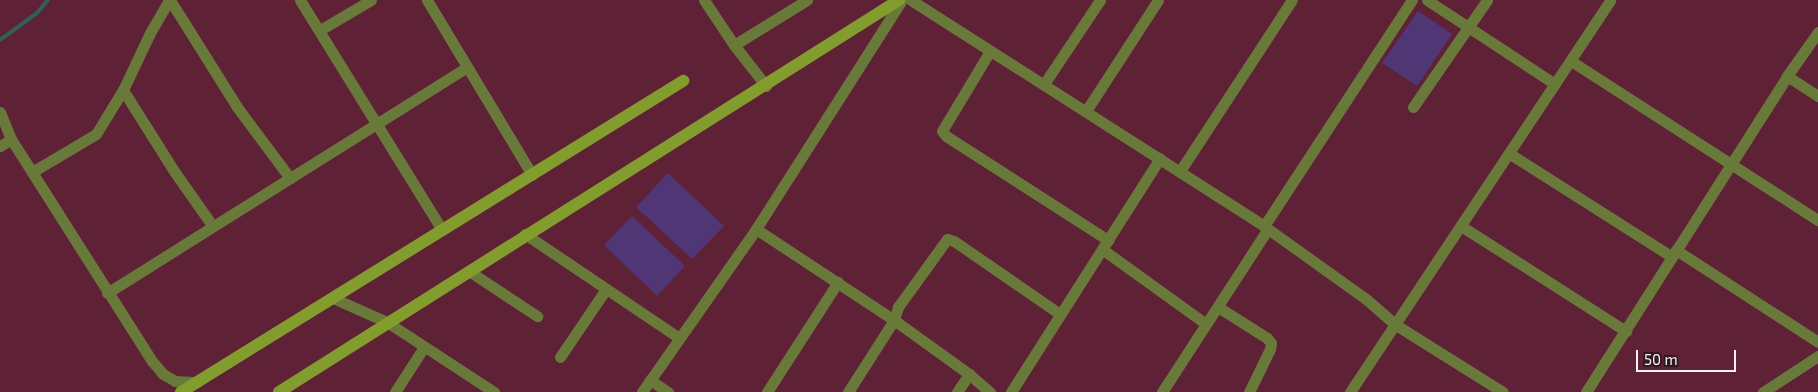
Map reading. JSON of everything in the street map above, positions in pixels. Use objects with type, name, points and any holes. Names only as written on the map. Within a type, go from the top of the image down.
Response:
[{"type":"street","points":[[32,172],[96,134],[123,90],[150,33],[169,0],[237,107],[290,178]]},
{"type":"street","points":[[300,0],[442,230]]},
{"type":"street","points":[[320,30],[371,0]]},
{"type":"street","points":[[427,0],[466,68],[532,175]]},
{"type":"street","points":[[704,0],[734,45],[766,86]]},
{"type":"street","points":[[734,45],[807,0]]},
{"type":"street","points":[[279,392],[525,234],[766,86],[900,0]]},
{"type":"street","points":[[642,392],[756,229],[900,0]]},
{"type":"street","points":[[911,0],[1086,110],[1266,227],[1366,299],[1396,325],[1503,392]]},
{"type":"street","points":[[1044,84],[1100,0]]},
{"type":"street","points":[[1086,110],[1158,0]]},
{"type":"street","points":[[1180,171],[1292,0]]},
{"type":"street","points":[[1162,392],[1218,307],[1266,227],[1412,0]]},
{"type":"street","points":[[1427,0],[1555,84]]},
{"type":"street","points":[[1414,107],[1487,0]]},
{"type":"street","points":[[1350,392],[1510,154],[1610,0]]},
{"type":"street","points":[[1586,392],[1787,76],[1818,32]]},
{"type":"street","points":[[990,51],[942,131],[946,136],[1105,244],[1206,324]]},
{"type":"street","points":[[1571,61],[1818,220]]},
{"type":"street","points":[[107,293],[212,225],[466,68]]},
{"type":"street","points":[[1787,76],[1818,96]]},
{"type":"street","points":[[181,392],[683,81]]},
{"type":"street","points":[[123,90],[212,225]]},
{"type":"street","points":[[0,112],[11,139],[107,293],[152,361],[163,374],[175,381],[197,382]]},
{"type":"street","points":[[0,146],[11,139]]},
{"type":"street","points":[[1510,154],[1818,342]]},
{"type":"street","points":[[1011,392],[1160,158]]},
{"type":"street","points":[[1461,226],[1626,331]]},
{"type":"street","points":[[756,229],[894,320],[969,374],[990,392]]},
{"type":"street","points":[[525,234],[679,338]]},
{"type":"street","points":[[848,392],[894,320],[898,307],[948,239],[954,241],[1060,314]]},
{"type":"street","points":[[469,271],[537,316]]},
{"type":"street","points":[[767,392],[838,282]]},
{"type":"street","points":[[560,357],[606,289]]},
{"type":"street","points":[[332,298],[387,322],[494,392]]},
{"type":"street","points":[[1218,307],[1271,343],[1250,392]]},
{"type":"street","points":[[395,392],[424,347]]},
{"type":"street","points":[[1763,392],[1818,356]]},
{"type":"street","points":[[957,392],[969,374]]},
{"type":"street","points":[[650,380],[668,392]]},
{"type":"shaded area","points":[[1418,11],[1452,34],[1417,86],[1382,63]]},
{"type":"shaded area","points":[[668,173],[724,226],[692,259],[636,207]]},
{"type":"shaded area","points":[[632,216],[685,266],[657,296],[604,245]]},
{"type":"waterway","points":[[0,40],[37,13],[48,0]]}]
